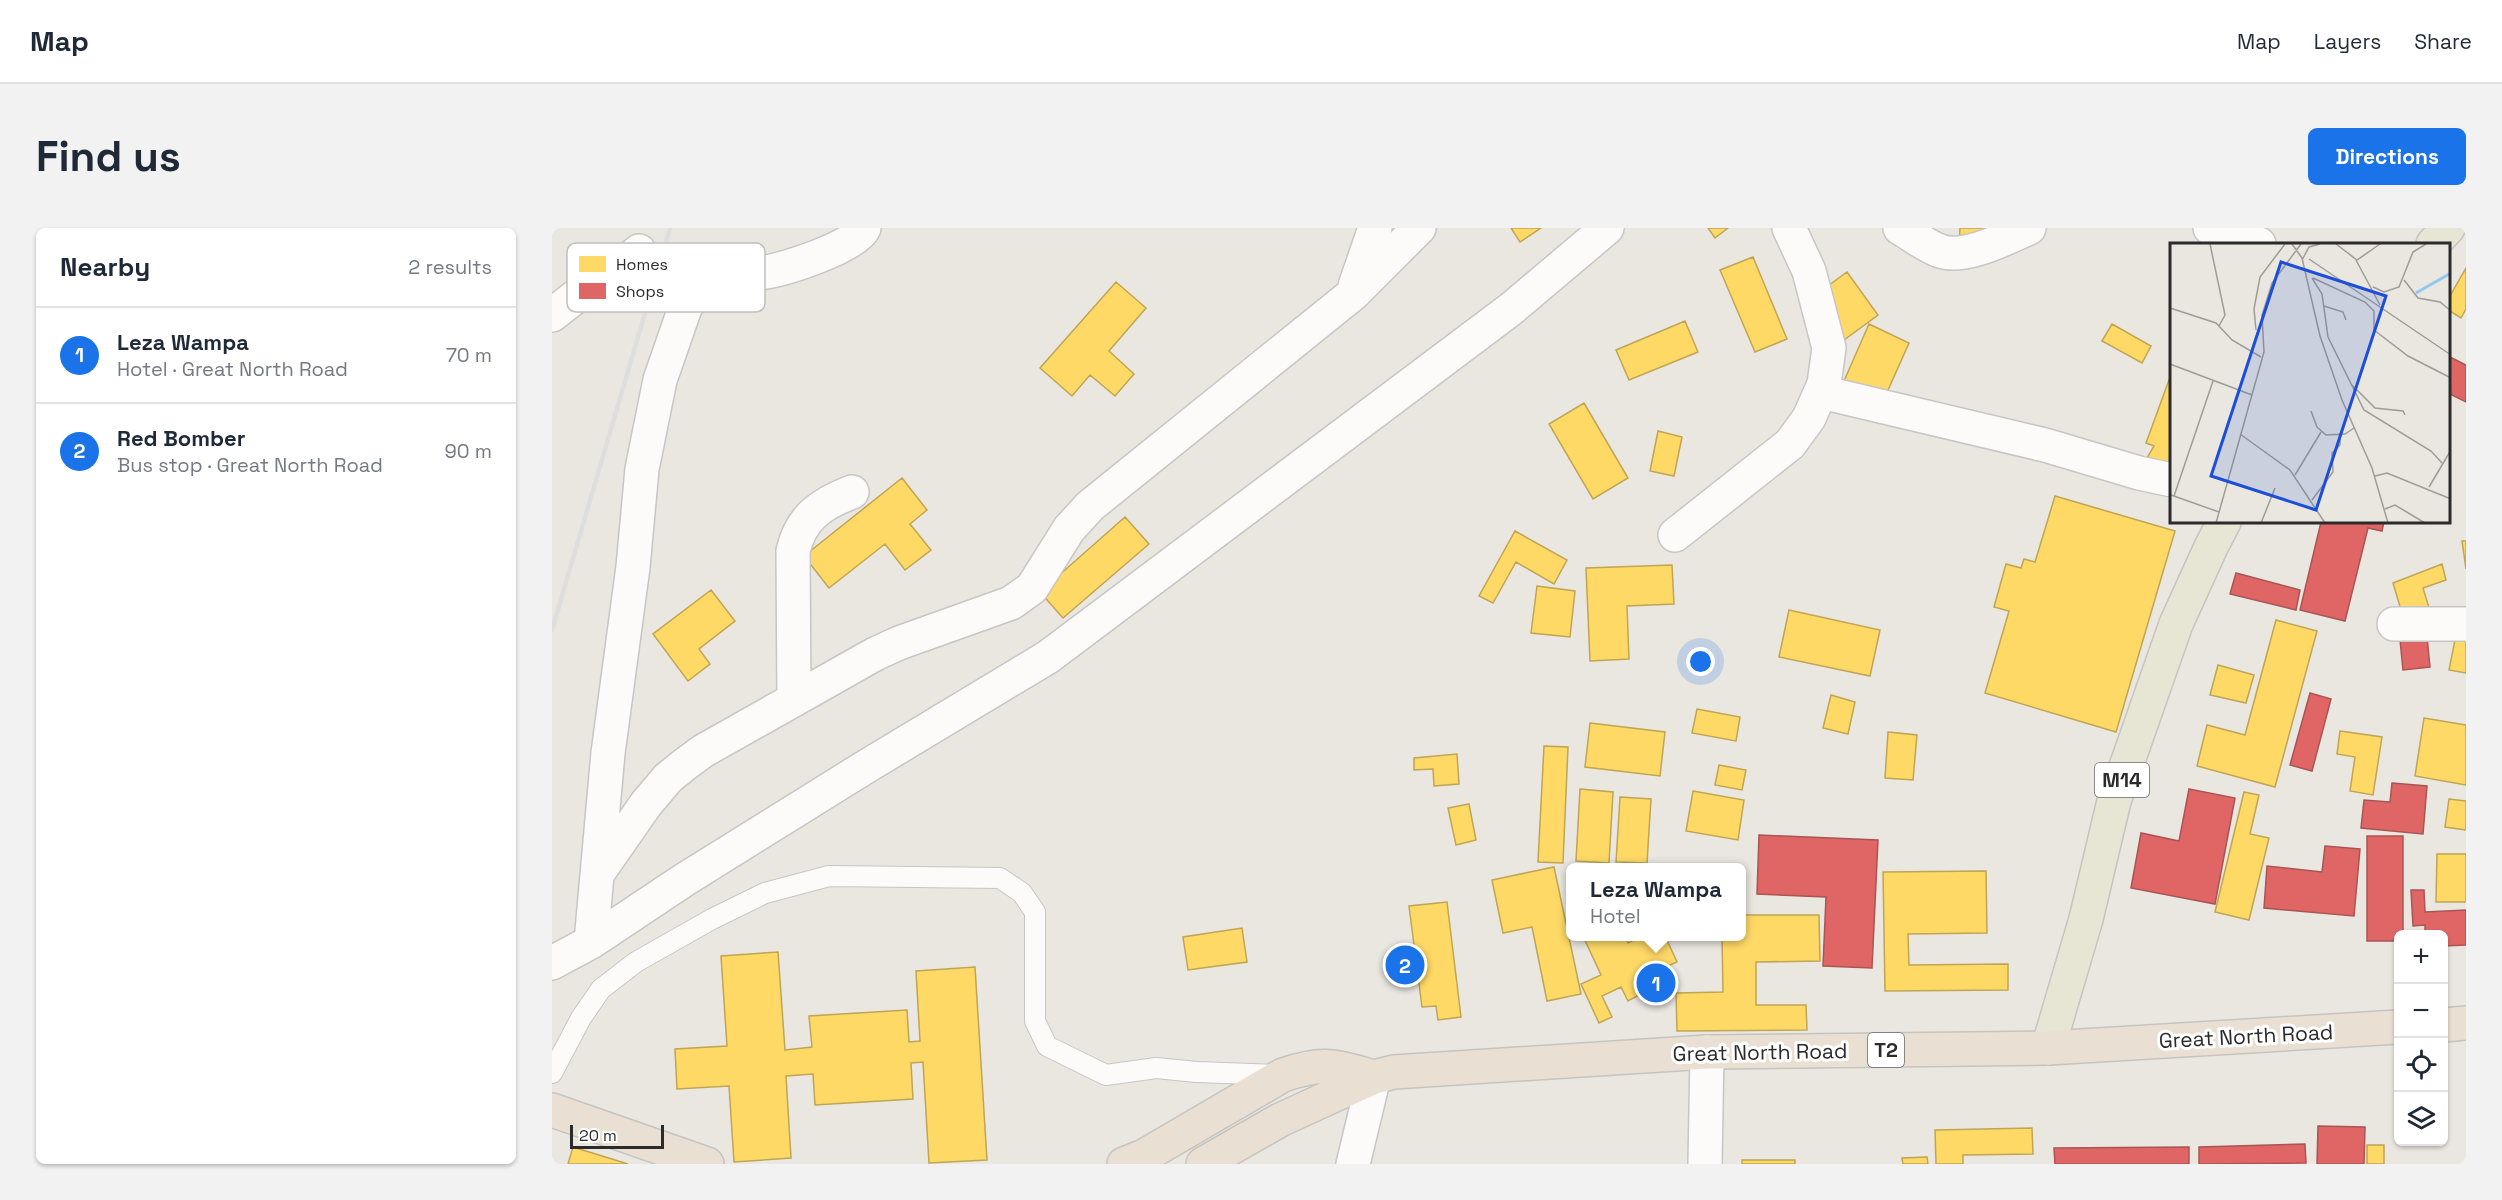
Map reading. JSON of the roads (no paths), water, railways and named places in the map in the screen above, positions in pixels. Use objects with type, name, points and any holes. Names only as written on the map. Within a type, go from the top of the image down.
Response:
[{"type":"highway","points":[[2448,1025],[2466,1023]]},
{"type":"highway","name":"Great North Road","points":[[1374,1077],[1394,1072],[1707,1052],[2048,1048],[2394,1027]]},
{"type":"highway","points":[[1124,1164],[1144,1156],[1282,1075],[1304,1068],[1329,1065],[1374,1077]]},
{"type":"highway","points":[[1203,1164],[1280,1120],[1374,1077]]},
{"type":"highway","points":[[552,1110],[707,1164]]},
{"type":"main road","points":[[2434,243],[2448,228]]},
{"type":"main road","name":"M14","points":[[2048,1048],[2086,919],[2114,801],[2176,624],[2223,524]]},
{"type":"street","points":[[765,272],[840,248],[861,235],[864,228]]},
{"type":"street","points":[[1353,294],[1375,228]]},
{"type":"street","points":[[598,873],[646,804],[668,778],[703,751],[899,643],[1000,609],[1032,588],[1069,529],[1090,506],[1353,294],[1419,228]]},
{"type":"street","points":[[552,963],[591,942],[684,880],[1048,657],[1511,309],[1607,228]]},
{"type":"street","points":[[1900,228],[1941,252],[1959,252],[1992,244],[2029,228]]},
{"type":"street","points":[[2210,228],[2256,243]]},
{"type":"street","points":[[1675,535],[1790,444],[1809,418],[1821,392],[1829,348],[1797,230]]},
{"type":"street","points":[[552,315],[567,303]]},
{"type":"street","points":[[591,942],[608,753],[633,567],[642,469],[660,380],[684,312]]},
{"type":"street","points":[[1821,392],[2045,446],[2170,480]]},
{"type":"street","points":[[794,700],[793,552],[797,534],[810,516],[825,504],[852,492]]},
{"type":"street","points":[[2394,624],[2466,624]]},
{"type":"street","points":[[1705,1164],[1707,1052]]},
{"type":"street","points":[[1353,1164],[1374,1077]]},
{"type":"lane","points":[[552,1073],[581,1018],[601,989],[636,962],[712,919],[765,893],[829,876],[1000,878],[1022,893],[1035,912],[1035,1021],[1047,1046],[1106,1075],[1156,1068],[1282,1075]]},
{"type":"railway","points":[[666,243],[670,228]]},
{"type":"railway","points":[[552,630],[645,312]]},
{"type":"place","name":"Red Bomber","points":[[1405,965]]},
{"type":"place","name":"Leza Wampa","points":[[1656,983]]}]
